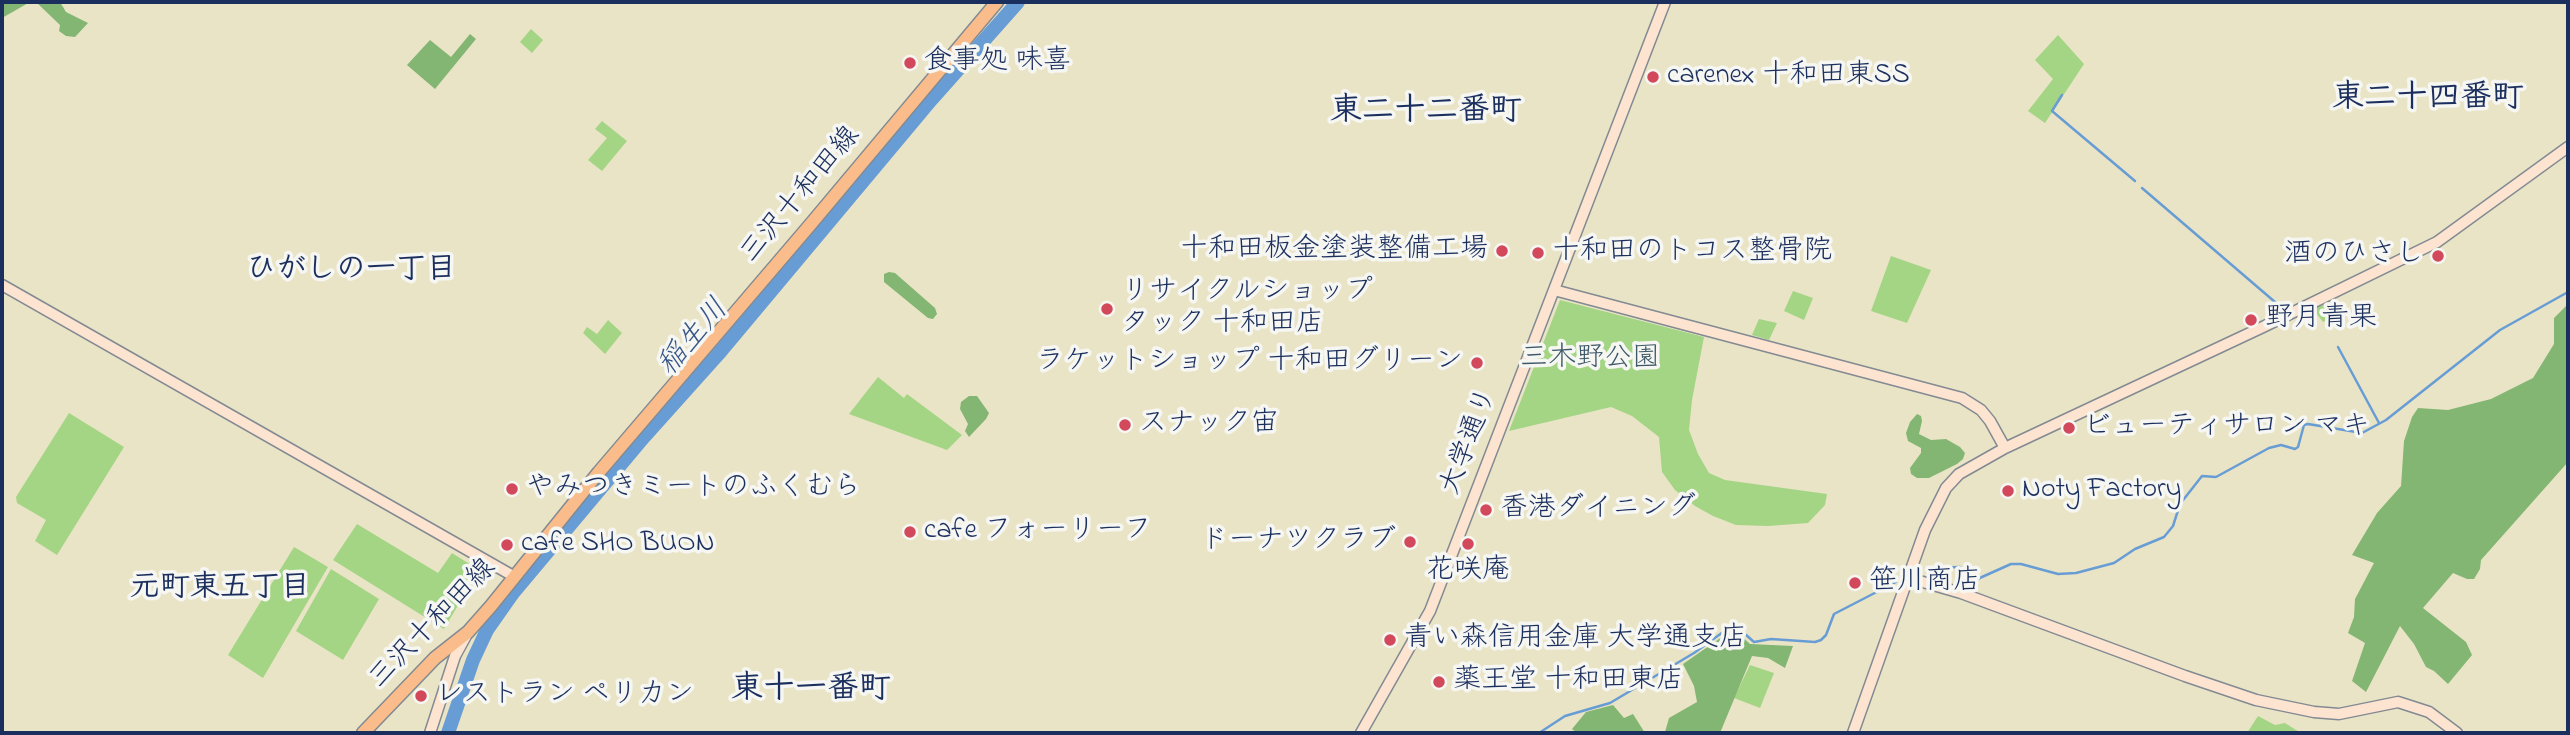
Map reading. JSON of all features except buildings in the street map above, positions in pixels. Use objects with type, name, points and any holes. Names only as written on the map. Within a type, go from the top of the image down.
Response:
[{"type":"main road","name":"三沢十和田線","points":[[363,733],[435,658],[468,632],[515,578],[598,472],[802,235],[997,2]]},
{"type":"street","name":"大学通り","points":[[1361,733],[1430,611],[1665,2]]},
{"type":"street","points":[[1853,733],[1925,530],[1951,481],[1967,468],[2005,448],[2437,242],[2568,147]]},
{"type":"street","points":[[2,285],[515,578]]},
{"type":"street","points":[[1554,290],[1962,398],[1990,421],[2005,448]]},
{"type":"street","points":[[1909,578],[1961,593],[2185,676],[2256,699],[2339,714],[2398,702],[2429,712],[2457,733]]},
{"type":"street","points":[[430,733],[455,656],[468,632]]},
{"type":"green space","points":[[2,2],[30,2],[2,18]]},
{"type":"green space","points":[[36,2],[60,2],[66,12],[88,23],[75,37],[66,36],[59,31],[60,25]]},
{"type":"green space","points":[[531,29],[543,40],[532,53],[520,42]]},
{"type":"green space","points":[[470,34],[476,39],[435,89],[407,65],[430,40],[451,57]]},
{"type":"green space","points":[[2058,35],[2084,64],[2045,123],[2028,111],[2053,79],[2035,60]]},
{"type":"green space","points":[[602,121],[627,141],[602,171],[588,160],[607,138],[595,129]]},
{"type":"green space","points":[[1891,256],[1931,270],[1907,323],[1871,311]]},
{"type":"green space","points":[[895,273],[935,308],[937,314],[933,319],[928,318],[884,282],[884,274]]},
{"type":"green space","points":[[1793,291],[1813,298],[1804,320],[1784,311]]},
{"type":"green space","name":"三木野公園","points":[[1560,300],[1704,337],[1689,430],[1709,473],[1725,480],[1827,494],[1825,505],[1808,523],[1736,525],[1713,516],[1675,490],[1662,472],[1659,437],[1632,416],[1611,407],[1509,431]]},
{"type":"green space","points":[[2328,303],[2331,307],[2338,303],[2342,312],[2323,322],[2313,309]]},
{"type":"green space","points":[[2568,304],[2568,462],[2481,560],[2480,569],[2474,579],[2453,573],[2423,608],[2466,642],[2472,655],[2448,684],[2426,667],[2414,644],[2400,626],[2366,692],[2352,681],[2365,643],[2348,633],[2354,617],[2355,599],[2374,563],[2352,555],[2377,513],[2401,486],[2404,441],[2412,417],[2418,408],[2448,410],[2491,399],[2533,378],[2554,344],[2554,318]]},
{"type":"green space","points":[[1759,319],[1777,323],[1769,340],[1752,335]]},
{"type":"green space","points":[[608,320],[622,333],[605,354],[583,333],[587,327],[597,334]]},
{"type":"green space","points":[[878,377],[904,398],[907,394],[962,435],[947,450],[849,414]]},
{"type":"green space","points":[[969,396],[977,396],[989,413],[969,437],[965,431],[968,424],[960,409],[961,402]]},
{"type":"green space","points":[[69,413],[124,447],[57,555],[35,541],[46,520],[17,503],[16,497]]},
{"type":"green space","points":[[1917,414],[1922,421],[1919,434],[1931,440],[1946,439],[1965,453],[1957,464],[1929,478],[1917,478],[1911,474],[1910,468],[1921,453],[1921,448],[1908,441],[1906,433]]},
{"type":"green space","points":[[357,524],[438,573],[452,553],[479,570],[444,629],[333,560]]},
{"type":"green space","points":[[294,547],[328,567],[263,678],[228,655]]},
{"type":"green space","points":[[331,569],[379,599],[343,660],[296,631]]},
{"type":"green space","points":[[1729,632],[1738,633],[1750,644],[1793,646],[1785,668],[1768,658],[1752,656],[1720,733],[1662,733],[1665,732],[1669,718],[1697,702],[1694,686],[1683,664]]},
{"type":"green space","points":[[1750,665],[1774,673],[1760,708],[1734,698]]},
{"type":"green space","points":[[1613,705],[1624,718],[1633,714],[1645,733],[1577,733],[1572,729],[1586,712]]},
{"type":"green space","points":[[2258,716],[2275,725],[2285,723],[2301,733],[2247,733]]},
{"type":"waterway","name":"稲生川","points":[[448,733],[473,660],[487,630],[513,593],[643,438],[721,351],[931,100],[1018,2]]},
{"type":"waterway","points":[[2062,95],[2052,111],[2135,181]]},
{"type":"waterway","points":[[2142,188],[2282,308]]},
{"type":"waterway","points":[[1926,568],[1960,567],[1967,571],[1969,580],[1973,581],[2011,564],[2058,574],[2076,573],[2114,563],[2135,549],[2164,537],[2173,526],[2180,504],[2202,476],[2216,477],[2269,448],[2281,445],[2295,449],[2298,447],[2304,425],[2362,433],[2386,420],[2500,330],[2568,292]]},
{"type":"waterway","points":[[2338,347],[2379,423]]},
{"type":"waterway","points":[[1539,733],[1565,716],[1610,703],[1694,653],[1730,627],[1736,626],[1754,642],[1771,639],[1815,642],[1821,640],[1826,635],[1834,614],[1896,582]]},
{"type":"place","name":"食事処 味喜","points":[[910,63]]},
{"type":"place","name":"carenex 十和田東SS","points":[[1653,77]]},
{"type":"place","name":"十和田板金塗装整備工場","points":[[1502,251]]},
{"type":"place","name":"十和田のトコス整骨院","points":[[1538,253]]},
{"type":"place","name":"酒のひさし","points":[[2438,256]]},
{"type":"place","name":"リサイクルショップ タック 十和田店","points":[[1107,309]]},
{"type":"place","name":"野月青果","points":[[2251,320]]},
{"type":"place","name":"ラケットショップ 十和田グリーン","points":[[1477,363]]},
{"type":"place","name":"スナック宙","points":[[1125,425]]},
{"type":"place","name":"ビューティサロン マキ","points":[[2069,428]]},
{"type":"place","name":"やみつきミートのふくむら","points":[[512,489]]},
{"type":"place","name":"Noty Factory","points":[[2008,491]]},
{"type":"place","name":"香港ダイニング","points":[[1486,510]]},
{"type":"place","name":"cafe フォーリーフ","points":[[910,532]]},
{"type":"place","name":"ドーナツクラブ","points":[[1410,542]]},
{"type":"place","name":"花咲庵","points":[[1468,544]]},
{"type":"place","name":"cafe SHO BUON","points":[[507,545]]},
{"type":"place","name":"笹川商店","points":[[1855,583]]},
{"type":"place","name":"青い森信用金庫 大学通支店","points":[[1390,640]]},
{"type":"place","name":"薬王堂 十和田東店","points":[[1439,682]]},
{"type":"place","name":"レストラン ペリカン","points":[[421,696]]},
{"type":"district","name":"東二十四番町","points":[[2428,101]]},
{"type":"district","name":"東二十二番町","points":[[1426,114]]},
{"type":"district","name":"ひがしの一丁目","points":[[351,272]]},
{"type":"district","name":"元町東五丁目","points":[[220,590]]},
{"type":"district","name":"東十一番町","points":[[811,692]]}]
